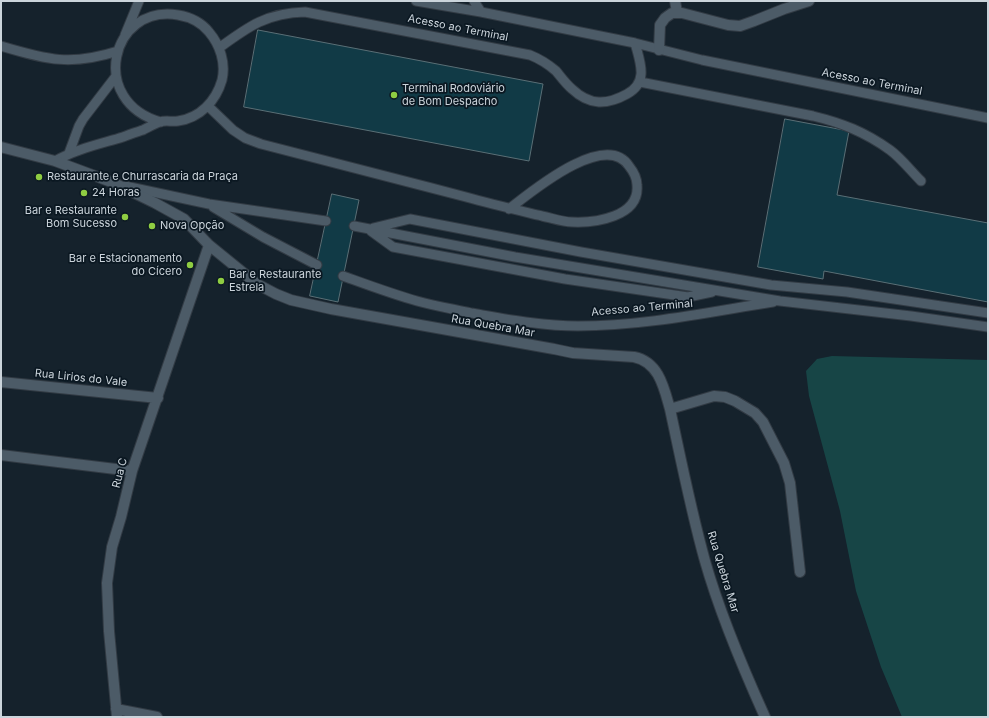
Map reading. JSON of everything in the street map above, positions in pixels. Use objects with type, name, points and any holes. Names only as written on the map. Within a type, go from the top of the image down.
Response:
[{"type":"street","points":[[675,1],[677,12]]},
{"type":"street","points":[[658,50],[660,25],[665,18],[672,13],[677,12],[728,25],[740,26],[809,1]]},
{"type":"street","name":"Rua Quebra Mar","points":[[1,147],[55,161],[114,183],[155,202],[180,216],[189,223],[210,245],[257,284],[276,294],[306,304],[554,350],[573,353],[620,355],[642,358],[654,368],[659,375],[670,409],[705,561],[745,674],[765,717]]},
{"type":"street","name":"Rua C","points":[[117,713],[109,631],[107,582],[112,547],[132,471],[210,245]]},
{"type":"street","name":"Rua Lirios do Vale","points":[[1,382],[158,398]]},
{"type":"street","points":[[670,409],[714,396],[725,397],[755,413],[763,422],[784,463],[790,483],[800,572]]},
{"type":"street","points":[[1,455],[132,471]]},
{"type":"street","points":[[117,713],[157,717]]},
{"type":"lane","points":[[124,38],[135,26],[158,15],[174,14],[191,18],[206,28],[219,48],[223,63],[222,79],[217,93],[208,106],[194,116],[178,122],[161,122],[150,119],[140,113],[131,106],[121,92],[116,76],[115,61],[128,26],[139,1]]},
{"type":"lane","name":"Acesso ao Terminal","points":[[416,1],[454,4],[481,12],[635,43],[702,60],[988,118]]},
{"type":"lane","points":[[474,1],[481,12]]},
{"type":"lane","name":"Acesso ao Terminal","points":[[219,48],[245,29],[262,20],[278,14],[305,12],[530,55],[542,60],[556,72],[571,89],[590,102],[613,101],[631,92],[640,82]]},
{"type":"lane","points":[[635,43],[642,70],[640,82],[805,114],[837,122],[862,132],[890,150],[921,181]]},
{"type":"lane","points":[[1,46],[58,60],[91,58],[118,51]]},
{"type":"lane","points":[[69,153],[83,119],[116,76]]},
{"type":"lane","points":[[208,106],[233,130],[245,138],[256,142],[509,209],[571,222],[603,220],[625,210],[633,202],[637,185],[634,173],[622,159],[608,154],[596,156],[558,173],[509,209]]},
{"type":"lane","points":[[55,161],[69,153],[135,133],[161,122]]},
{"type":"lane","points":[[114,183],[209,204],[326,221]]},
{"type":"lane","points":[[209,204],[263,237],[317,265]]},
{"type":"lane","points":[[368,229],[410,219],[771,285],[847,292],[988,313]]},
{"type":"lane","name":"Acesso ao Terminal","points":[[354,226],[515,257],[780,301],[911,316],[988,327]]},
{"type":"lane","points":[[368,229],[393,247],[565,279],[688,297],[718,291]]},
{"type":"lane","name":"Acesso ao Terminal","points":[[343,276],[391,294],[419,302],[503,319],[578,326],[626,324],[780,301]]},
{"type":"shaded area","points":[[832,356],[988,360],[988,717],[902,717],[881,667],[856,591],[840,511],[809,396],[806,371],[817,359]]},
{"type":"building","name":"Terminal Rodoviário de Bom Despacho","points":[[258,30],[543,84],[529,161],[244,107]]},
{"type":"building","points":[[785,119],[849,131],[837,195],[988,223],[988,302],[824,271],[823,279],[758,267]]},
{"type":"building","points":[[332,194],[359,200],[338,302],[310,296]]},
{"type":"place","name":"Terminal Rodoviário de Bom Despacho","points":[[394,95]]},
{"type":"place","name":"Restaurante e Churrascaria da Praça","points":[[39,177]]},
{"type":"place","name":"24 Horas","points":[[84,193]]},
{"type":"place","name":"Bar e Restaurante Bom Sucesso","points":[[125,217]]},
{"type":"place","name":"Nova Opção","points":[[152,226]]},
{"type":"place","name":"Bar e Estacionamento do Cícero","points":[[190,265]]},
{"type":"place","name":"Bar e Restaurante Estrela","points":[[221,281]]}]
